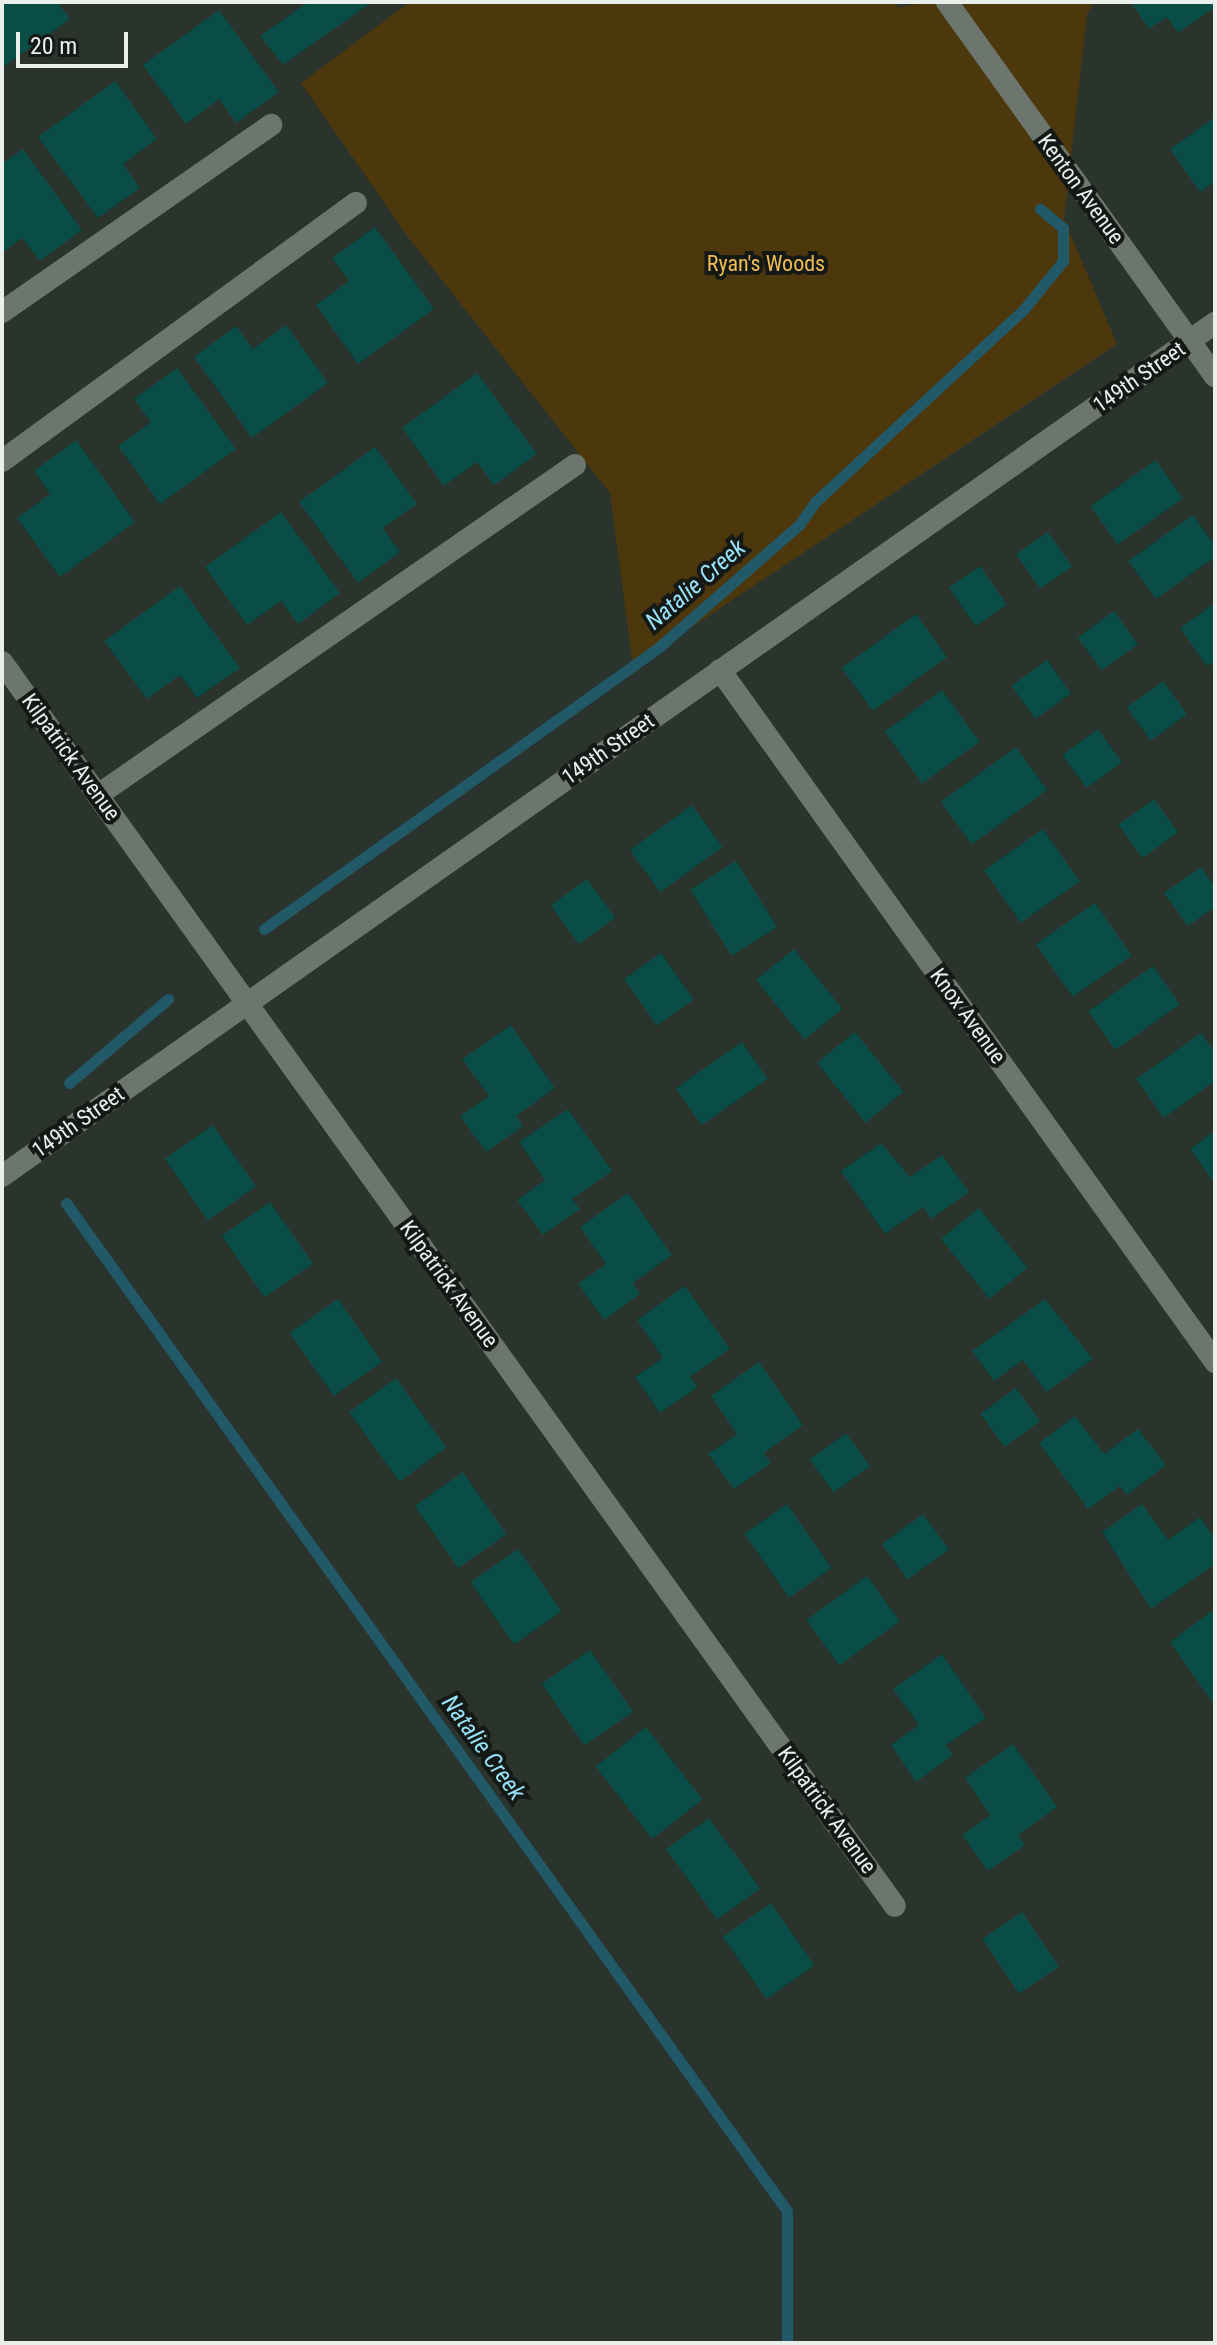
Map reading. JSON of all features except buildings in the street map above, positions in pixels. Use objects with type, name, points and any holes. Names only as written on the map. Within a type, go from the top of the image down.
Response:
[{"type":"street","name":"Kenton Avenue","points":[[947,2],[1215,376]]},
{"type":"street","points":[[2,312],[271,125]]},
{"type":"street","points":[[2,461],[356,203]]},
{"type":"street","name":"149th Street","points":[[2,1176],[1215,323]]},
{"type":"street","points":[[98,795],[575,465]]},
{"type":"street","name":"Kilpatrick Avenue","points":[[2,662],[895,1906]]},
{"type":"street","name":"Knox Avenue","points":[[720,670],[1215,1362]]},
{"type":"green space","name":"Ryan's Woods","points":[[410,2],[894,2],[899,8],[923,2],[1094,2],[1087,14],[1064,219],[1117,344],[633,666],[610,493],[408,237],[301,83]]},
{"type":"waterway","name":"Natalie Creek","points":[[264,929],[659,647],[799,525],[815,502],[1024,309],[1063,261],[1063,228],[1040,209]]},
{"type":"waterway","name":"Natalie Creek","points":[[69,1083],[168,999]]},
{"type":"waterway","name":"Natalie Creek","points":[[66,1203],[787,2211],[787,2343]]}]
